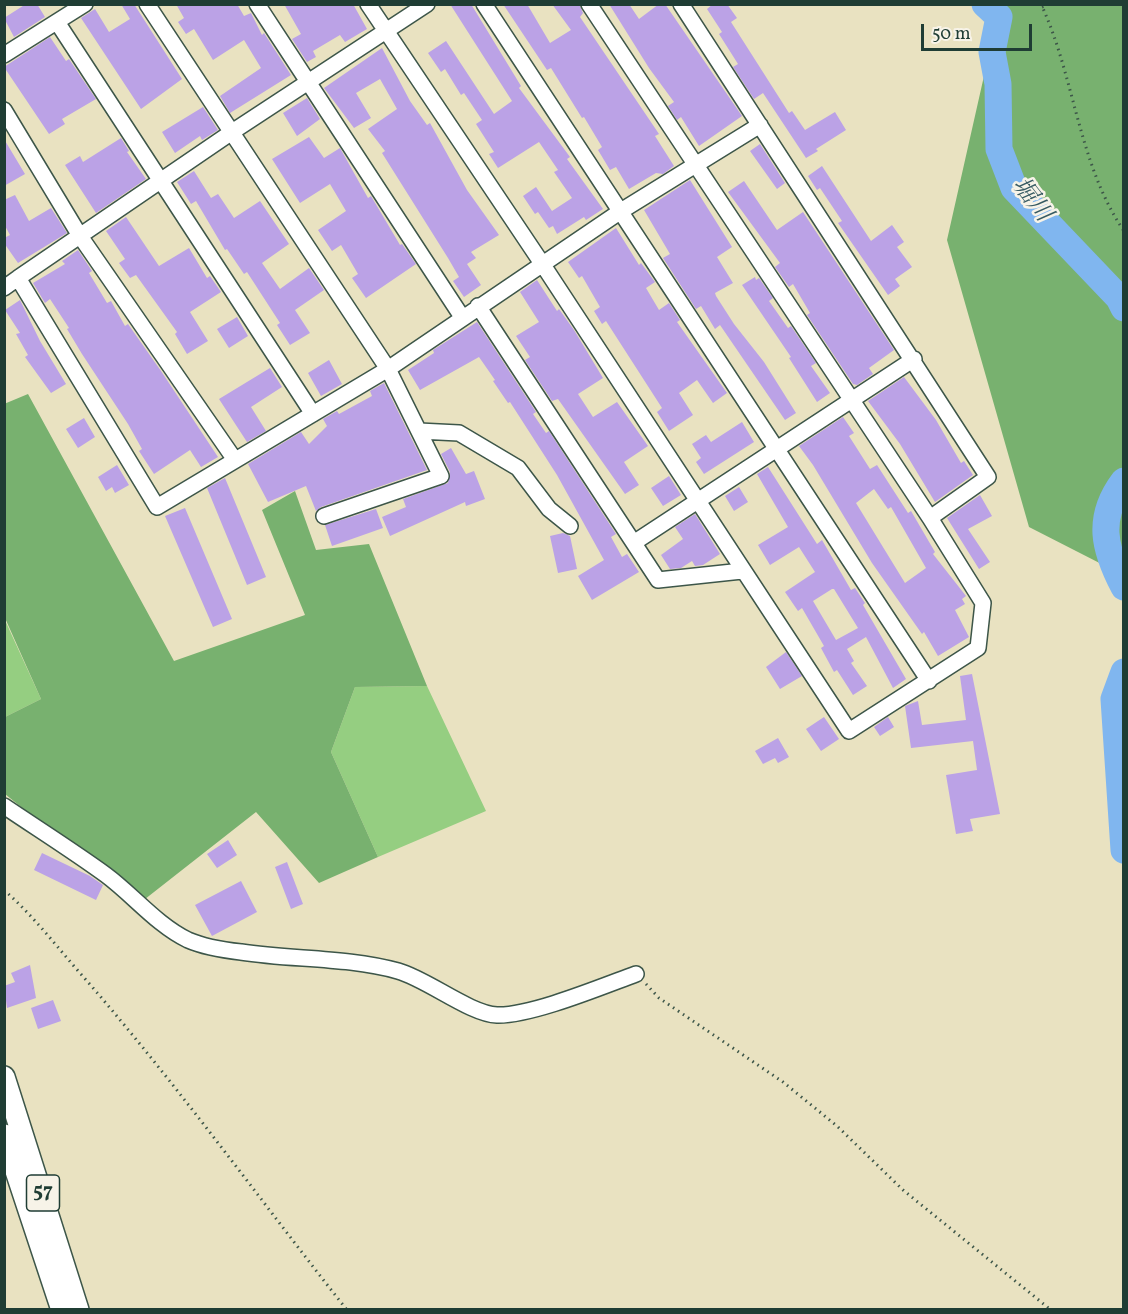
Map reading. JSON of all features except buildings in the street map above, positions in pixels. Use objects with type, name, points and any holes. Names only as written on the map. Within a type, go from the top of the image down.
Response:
[{"type":"highway","name":"57","points":[[4,1077],[10,1106],[78,1310]]},
{"type":"highway","name":"57","points":[[4,1135],[62,1310]]},
{"type":"street","points":[[4,55],[85,4]]},
{"type":"street","points":[[147,4],[388,369],[441,476],[324,516]]},
{"type":"street","points":[[257,4],[462,317]]},
{"type":"street","points":[[368,4],[543,265],[849,731],[978,648],[983,603],[852,399],[589,4]]},
{"type":"street","points":[[4,288],[232,132],[427,4]]},
{"type":"street","points":[[484,4],[929,681]]},
{"type":"street","points":[[681,4],[914,359],[988,477],[930,518]]},
{"type":"street","points":[[57,22],[313,414]]},
{"type":"street","points":[[4,110],[80,236],[235,460]]},
{"type":"street","points":[[18,278],[157,507],[388,369],[621,211],[760,125]]},
{"type":"street","points":[[478,306],[658,580],[742,571]]},
{"type":"street","points":[[635,542],[914,359]]},
{"type":"street","points":[[419,431],[459,433],[518,468],[549,509],[570,526]]},
{"type":"street","points":[[4,806],[107,876],[179,934],[188,940],[218,949],[279,958],[369,963],[418,978],[461,1002],[496,1015],[523,1011],[582,994],[636,974]]},
{"type":"path","points":[[1048,4],[1041,6],[1061,53],[1096,179],[1124,231]]},
{"type":"path","points":[[4,890],[103,1000],[178,1090],[201,1124],[346,1310]]},
{"type":"path","points":[[636,974],[659,998],[783,1082],[810,1103],[903,1190],[1051,1310]]},
{"type":"green space","points":[[1000,5],[1123,5],[1123,575],[1029,527],[947,240]]},
{"type":"green space","points":[[28,394],[174,661],[305,615],[262,510],[295,491],[316,550],[369,544],[427,686],[355,687],[331,752],[378,857],[319,883],[256,812],[140,903],[5,794],[5,717],[41,699],[5,618],[4,404]]},
{"type":"green space","points":[[4,618],[41,699],[5,717],[4,717]]},
{"type":"green space","points":[[427,686],[486,811],[378,857],[331,752],[355,687]]},
{"type":"waterway","name":"堀川","points":[[985,4],[999,17],[992,52],[998,84],[999,149],[1014,188],[1119,298],[1124,308]]},
{"type":"waterway","name":"堀川","points":[[1124,481],[1109,508],[1106,521],[1108,547],[1124,587]]},
{"type":"waterway","name":"堀川","points":[[1124,672],[1114,699],[1124,850]]}]
